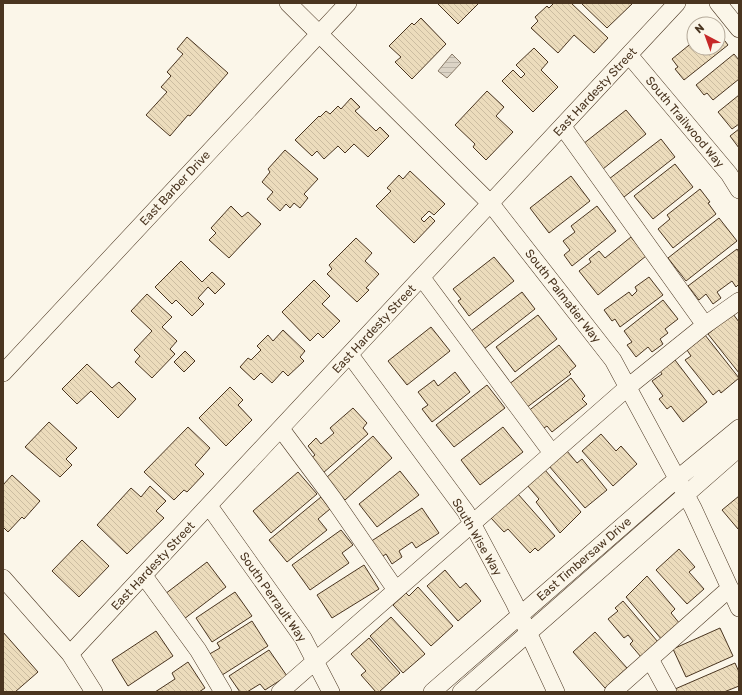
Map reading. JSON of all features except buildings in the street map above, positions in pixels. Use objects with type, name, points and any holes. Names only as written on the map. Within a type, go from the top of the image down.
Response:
[{"type":"street","name":"South Palmatier Way","points":[[288,3],[491,204],[613,360],[678,478],[739,608]]},
{"type":"street","name":"East Barber Drive","points":[[3,373],[348,3]]},
{"type":"street","name":"East Hardesty Street","points":[[70,654],[677,3]]},
{"type":"street","points":[[718,3],[739,29]]},
{"type":"street","name":"South Trailwood Way","points":[[629,55],[729,174],[739,190]]},
{"type":"street","points":[[563,127],[705,325]]},
{"type":"street","points":[[422,278],[552,453]]},
{"type":"street","points":[[280,692],[628,387],[705,325],[739,301]]},
{"type":"street","name":"South Wise Way","points":[[350,355],[466,512],[520,614],[556,692]]},
{"type":"street","name":"East Timbersaw Drive","points":[[432,692],[678,478],[739,428]]},
{"type":"street","points":[[281,429],[334,500],[396,590]]},
{"type":"street","name":"East Timbersaw Drive","points":[[461,692],[739,448]]},
{"type":"street","name":"South Perrault Way","points":[[209,506],[302,638],[331,692]]},
{"type":"street","points":[[144,576],[198,650],[223,692]]},
{"type":"street","points":[[3,578],[70,654],[94,692]]},
{"type":"street","points":[[613,692],[730,588]]},
{"type":"street","points":[[650,659],[668,692]]},
{"type":"shaded area","points":[[452,54],[461,63],[447,78],[438,71]]}]
